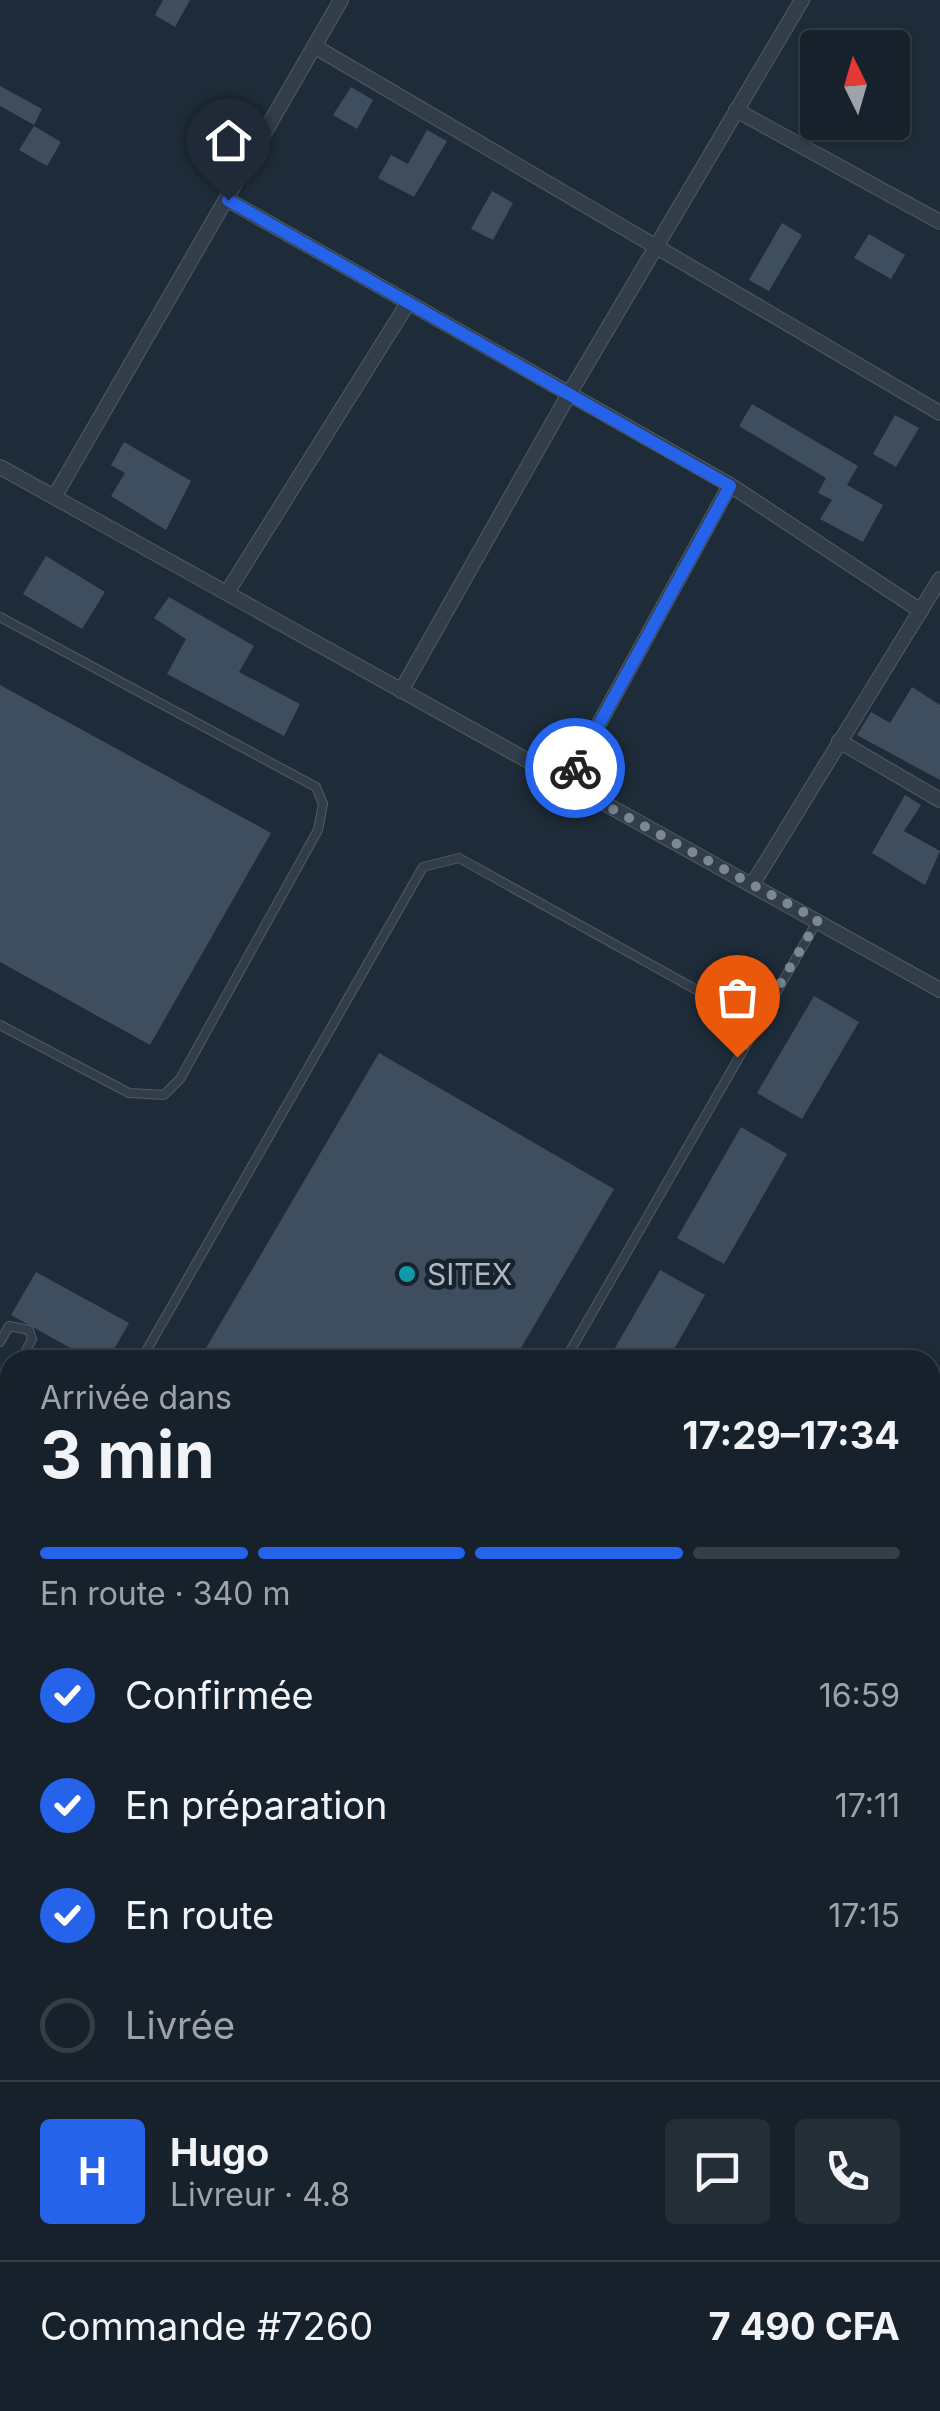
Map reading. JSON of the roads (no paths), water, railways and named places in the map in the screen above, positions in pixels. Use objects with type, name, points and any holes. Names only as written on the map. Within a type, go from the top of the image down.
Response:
[{"type":"street","points":[[56,494],[342,0]]},
{"type":"street","points":[[401,691],[569,394],[802,0]]},
{"type":"street","points":[[317,48],[940,413]]},
{"type":"street","points":[[736,110],[940,222]]},
{"type":"street","points":[[228,200],[730,486],[920,611]]},
{"type":"street","points":[[228,591],[408,302]]},
{"type":"street","points":[[0,466],[940,990]]},
{"type":"street","points":[[566,784],[730,486]]},
{"type":"street","points":[[752,885],[920,611],[938,589]]},
{"type":"street","points":[[839,741],[940,800]]},
{"type":"lane","points":[[0,617],[316,787],[322,804],[318,830],[180,1079],[164,1094],[129,1093],[0,1025]]},
{"type":"lane","points":[[147,1350],[423,867],[458,858],[756,1023]]},
{"type":"lane","points":[[572,1350],[818,920]]},
{"type":"lane","points":[[0,1342],[9,1326],[29,1330],[32,1338],[25,1350]]},
{"type":"place","name":"SITEX","points":[[407,1274]]}]
